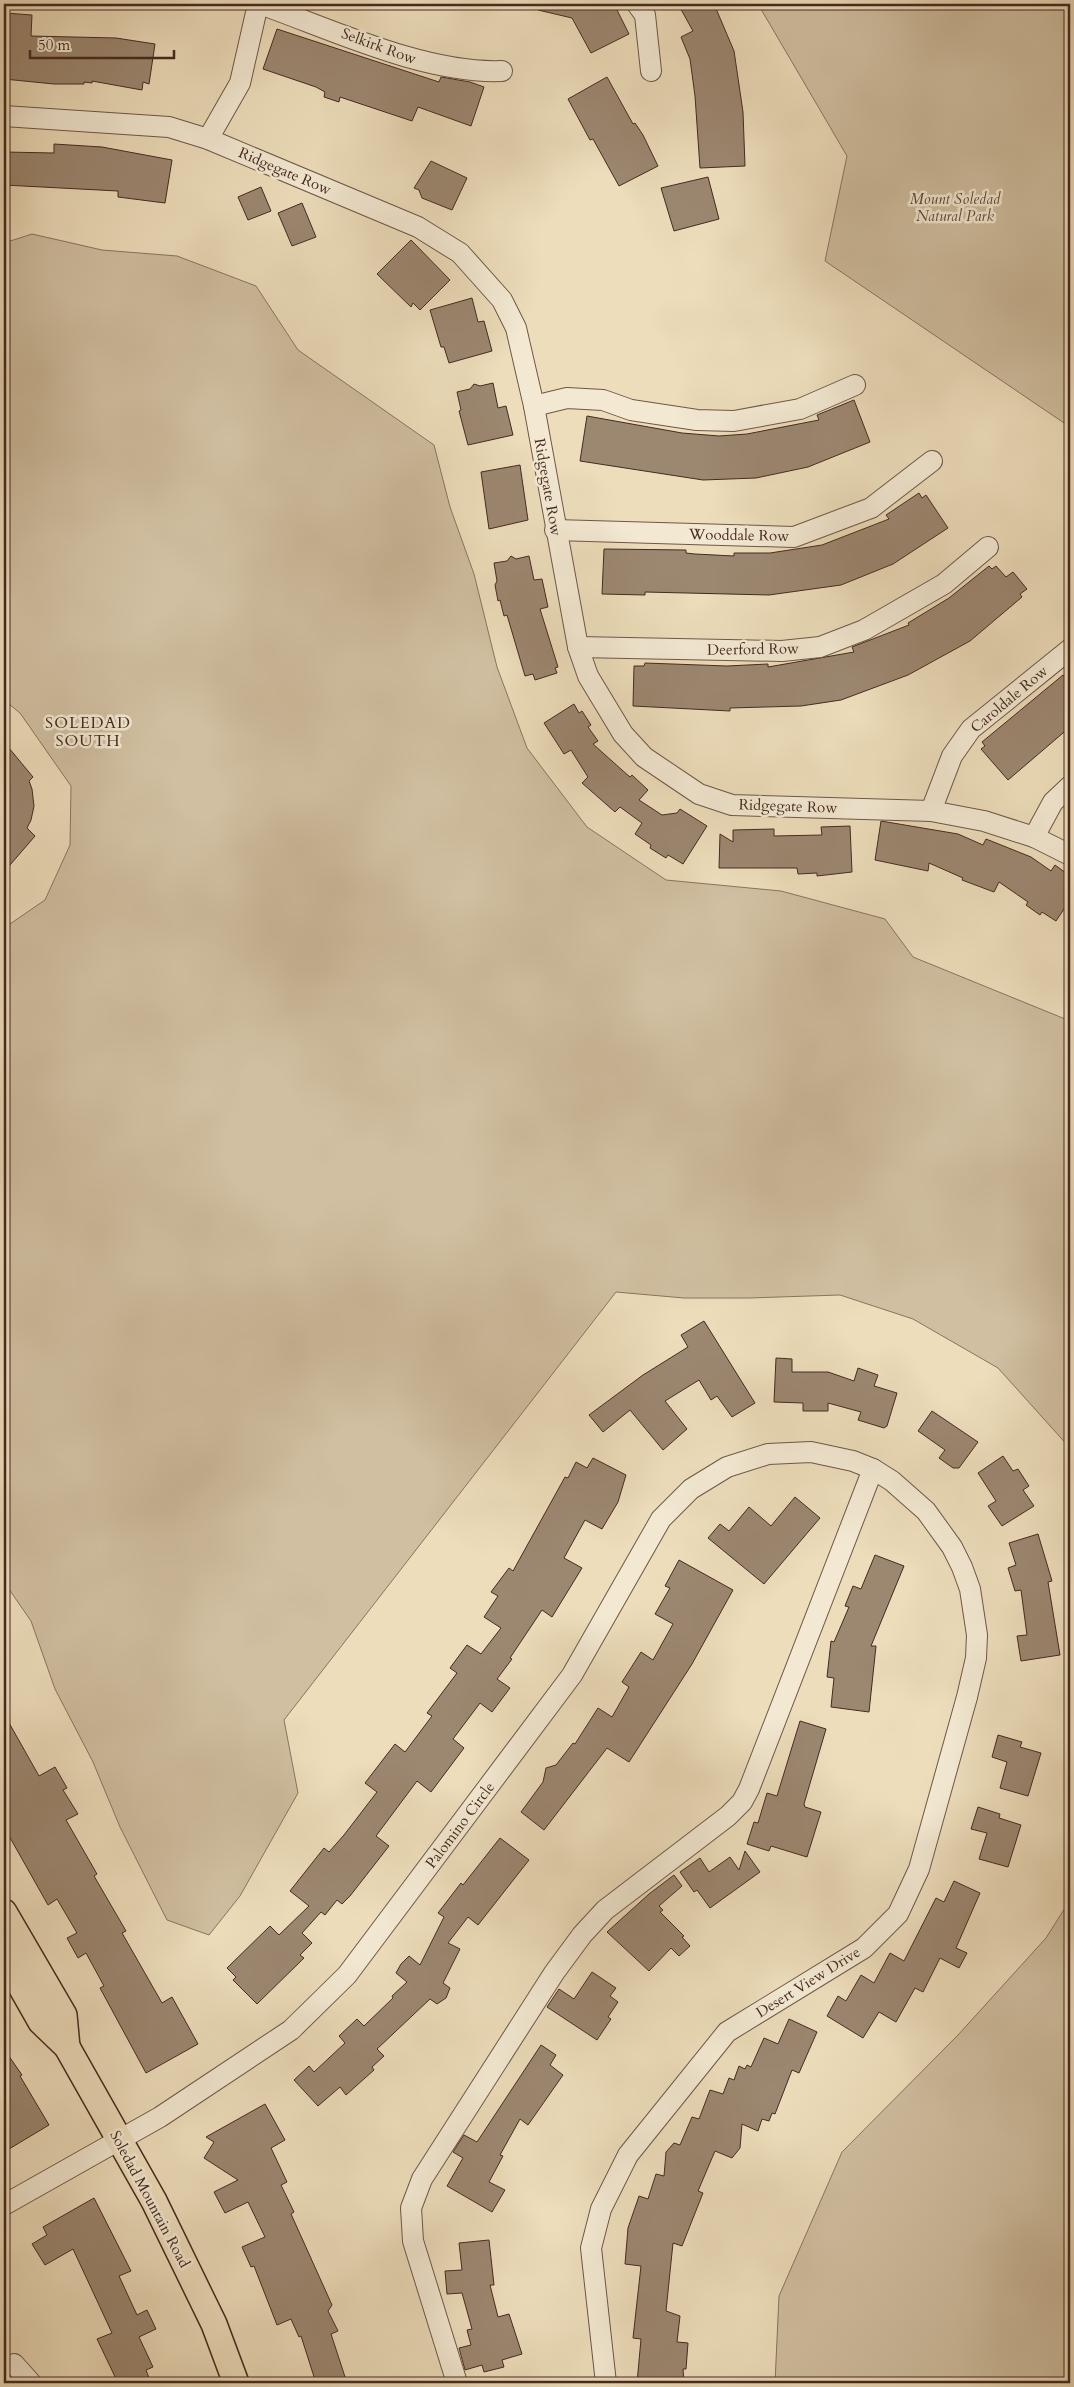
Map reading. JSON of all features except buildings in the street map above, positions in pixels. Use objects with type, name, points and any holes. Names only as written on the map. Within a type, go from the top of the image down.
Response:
[{"type":"main road","name":"Soledad Mountain Road","points":[[4,1912],[64,2015],[67,2047]]},
{"type":"main road","name":"Soledad Mountain Road","points":[[4,1957],[41,2022],[67,2047],[154,2201],[214,2324],[236,2383]]},
{"type":"street","name":"Selkirk Row","points":[[259,4],[420,62],[481,72],[502,70]]},
{"type":"street","points":[[208,139],[240,82],[259,4]]},
{"type":"street","points":[[638,4],[645,15],[651,71]]},
{"type":"street","name":"Ridgegate Row","points":[[4,116],[169,127],[208,139],[418,226],[460,253],[502,300],[516,328],[534,406],[555,530],[578,647],[588,676],[623,734],[644,757],[699,794],[732,805],[931,811],[984,821],[1034,837],[1070,855]]},
{"type":"street","points":[[534,406],[567,398],[603,400],[631,410],[697,420],[734,421],[800,409],[855,385]]},
{"type":"street","name":"Wooddale Row","points":[[555,530],[794,537],[872,508],[932,461]]},
{"type":"street","name":"Deerford Row","points":[[578,647],[782,651],[820,647],[864,630],[944,584],[988,547]]},
{"type":"street","name":"Caroldale Row","points":[[931,811],[952,756],[971,729],[1070,649]]},
{"type":"street","points":[[1034,837],[1053,802],[1070,786]]},
{"type":"street","name":"Palomino Circle","points":[[4,2204],[118,2138],[160,2117],[291,2030],[347,1975],[572,1676],[661,1519],[685,1493],[708,1476],[728,1467],[768,1454],[811,1452],[832,1455],[873,1469]]},
{"type":"street","points":[[457,2383],[413,2241],[411,2208],[422,2179],[554,1972],[582,1935],[605,1910],[728,1816],[742,1802],[749,1790],[873,1469]]},
{"type":"street","name":"Desert View Drive","points":[[606,2383],[591,2248],[601,2209],[628,2155],[727,2032],[864,1948],[898,1914],[919,1869],[976,1658],[975,1612],[962,1567],[940,1528],[910,1495],[873,1469]]},
{"type":"street","points":[[14,2364],[31,2383]]},
{"type":"green space","name":"Mount Soledad Natural Park","points":[[758,4],[1070,4],[1070,427],[825,261],[847,156]]},
{"type":"green space","points":[[32,234],[102,250],[177,256],[256,286],[298,350],[434,445],[450,507],[474,574],[497,667],[527,748],[587,827],[666,880],[781,891],[885,919],[913,957],[1070,1021],[1070,1448],[998,1368],[913,1319],[840,1295],[684,1298],[616,1292],[284,1720],[298,1793],[240,1896],[209,1935],[167,1920],[120,1827],[93,1762],[55,1689],[31,1621],[4,1582],[4,928],[45,900],[70,845],[71,786],[20,713],[4,700],[4,243]]},
{"type":"green space","points":[[1070,1900],[1070,2383],[775,2383],[779,2296],[842,2152],[958,2035],[1046,1938]]},
{"type":"district","name":"SOLEDAD SOUTH","points":[[88,732]]}]
